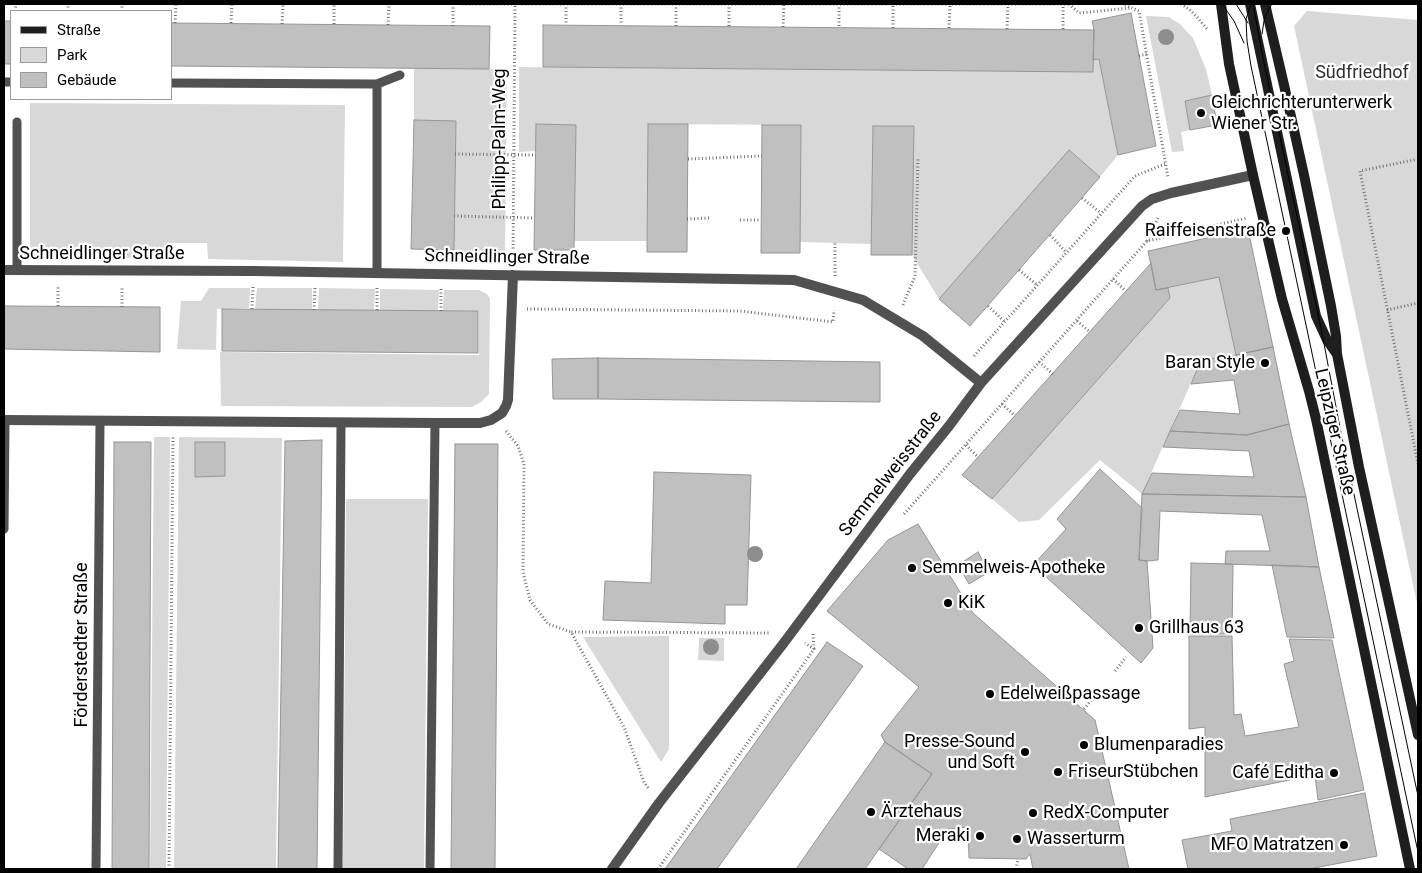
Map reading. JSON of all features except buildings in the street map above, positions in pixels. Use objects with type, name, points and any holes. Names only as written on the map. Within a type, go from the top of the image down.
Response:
[{"type":"main road","name":"Leipziger Straße","points":[[1221,4],[1229,64],[1253,175],[1282,299],[1316,420],[1410,869]]},
{"type":"main road","points":[[1250,4],[1316,316],[1327,340],[1337,354]]},
{"type":"main road","name":"Leipziger Straße","points":[[1265,4],[1324,272],[1336,336],[1337,354],[1359,466],[1418,735]]},
{"type":"street","name":"Semmelweisstraße","points":[[612,869],[659,803],[981,383],[1142,206],[1152,199],[1170,193],[1253,175]]},
{"type":"street","name":"Schneidlinger Straße","points":[[4,270],[513,274],[794,280],[863,300],[922,336],[981,383]]},
{"type":"street","points":[[5,420],[480,423],[496,418],[505,410],[508,400],[513,274]]},
{"type":"lane","points":[[172,83],[377,84],[400,75]]},
{"type":"lane","points":[[377,84],[377,273]]},
{"type":"lane","points":[[16,122],[17,269]]},
{"type":"lane","points":[[4,529],[5,420]]},
{"type":"lane","name":"Förderstedter Straße","points":[[96,869],[100,421]]},
{"type":"lane","points":[[338,869],[341,423]]},
{"type":"lane","points":[[430,869],[435,424]]},
{"type":"path","points":[[174,23],[176,4]]},
{"type":"path","points":[[231,23],[232,4]]},
{"type":"path","points":[[282,24],[283,4]]},
{"type":"path","points":[[334,4],[334,24]]},
{"type":"path","points":[[388,25],[389,4]]},
{"type":"path","points":[[453,4],[453,26]]},
{"type":"path","points":[[462,4],[1069,4],[1079,13],[1131,8]]},
{"type":"path","name":"Philipp-Palm-Weg","points":[[513,274],[515,4]]},
{"type":"path","points":[[566,4],[566,25]]},
{"type":"path","points":[[621,4],[621,25]]},
{"type":"path","points":[[676,4],[676,26]]},
{"type":"path","points":[[729,4],[729,26]]},
{"type":"path","points":[[783,27],[784,4]]},
{"type":"path","points":[[839,4],[839,27]]},
{"type":"path","points":[[893,4],[893,28]]},
{"type":"path","points":[[949,28],[950,4]]},
{"type":"path","points":[[1007,29],[1008,4]]},
{"type":"path","points":[[1063,4],[1063,29]]},
{"type":"path","points":[[927,488],[1147,241],[1170,193],[1139,11],[1125,4]]},
{"type":"path","points":[[1181,4],[1197,17],[1210,34]]},
{"type":"path","points":[[1139,56],[1147,54]]},
{"type":"path","points":[[1149,109],[1156,108]]},
{"type":"path","points":[[455,154],[536,156]]},
{"type":"path","points":[[688,159],[762,156]]},
{"type":"path","points":[[1418,159],[1360,171],[1418,464]]},
{"type":"path","points":[[896,319],[915,276],[916,161]]},
{"type":"path","points":[[963,368],[1135,176],[1165,164]]},
{"type":"path","points":[[1082,198],[1101,213]]},
{"type":"path","points":[[1147,241],[1262,214]]},
{"type":"path","points":[[454,216],[534,218]]},
{"type":"path","points":[[688,219],[709,218]]},
{"type":"path","points":[[740,220],[761,220]]},
{"type":"path","points":[[1050,235],[1066,252]]},
{"type":"path","points":[[511,308],[740,311],[833,322],[836,242]]},
{"type":"path","points":[[1019,270],[1037,285]]},
{"type":"path","points":[[1113,279],[1126,291]]},
{"type":"path","points":[[1387,310],[1418,303]]},
{"type":"path","points":[[988,306],[1004,322]]},
{"type":"path","points":[[1077,321],[1090,332]]},
{"type":"path","points":[[1039,362],[1053,374]]},
{"type":"path","points":[[1002,404],[1015,416]]},
{"type":"path","points":[[496,418],[518,446],[524,464],[523,572],[530,600],[548,624],[571,632],[791,633],[814,648],[658,869]]},
{"type":"path","points":[[169,869],[174,421]]},
{"type":"path","points":[[966,445],[978,457]]},
{"type":"path","points":[[571,632],[624,727],[644,782],[659,803]]},
{"type":"path","points":[[1115,671],[1126,657]]},
{"type":"path","points":[[1084,709],[1098,692]]},
{"type":"path","points":[[1016,869],[1018,859]]},
{"type":"green space","name":"Südfriedhof","points":[[1307,11],[1418,20],[1418,608],[1294,26]]},
{"type":"green space","points":[[1146,16],[1169,17],[1180,24],[1193,38],[1206,69],[1212,95],[1185,101],[1190,130],[1181,132],[1184,151],[1172,152]]},
{"type":"green space","points":[[1099,59],[1118,155],[1100,177],[1069,150],[939,299],[912,255],[914,126],[873,126],[871,244],[800,242],[801,125],[648,124],[647,241],[574,241],[576,125],[536,124],[536,151],[519,152],[519,67],[1093,72],[1093,60]]},
{"type":"green space","points":[[414,68],[507,69],[505,257],[484,257],[454,250],[456,121],[414,120]]},
{"type":"green space","points":[[30,103],[345,105],[343,262],[208,259],[207,243],[168,243],[168,258],[30,258]]},
{"type":"green space","points":[[1219,277],[1236,355],[1201,360],[1142,494],[1100,460],[1039,520],[1019,522],[992,499],[1170,298],[1168,288]]},
{"type":"green space","points":[[209,288],[250,288],[249,308],[217,309],[216,350],[177,349],[181,301],[201,301]]},
{"type":"green space","points":[[257,288],[312,288],[312,310],[255,309]]},
{"type":"green space","points":[[319,288],[375,289],[374,310],[318,310]]},
{"type":"green space","points":[[380,289],[439,290],[438,311],[380,310]]},
{"type":"green space","points":[[444,290],[479,290],[487,294],[490,299],[489,394],[472,407],[221,406],[220,352],[479,355],[479,311],[443,310]]},
{"type":"green space","points":[[154,437],[170,437],[166,869],[150,869]]},
{"type":"green space","points":[[179,437],[282,438],[276,869],[174,869]]},
{"type":"green space","points":[[346,499],[428,499],[424,869],[343,869]]},
{"type":"green space","points":[[669,636],[669,749],[661,762],[583,637]]},
{"type":"green space","points":[[699,638],[724,638],[724,661],[698,660]]},
{"type":"tram line","points":[[1222,4],[1234,21],[1244,43]]},
{"type":"tram line","points":[[1236,4],[1248,23]]},
{"type":"tram line","points":[[1251,4],[1246,19],[1251,66],[1418,852]]},
{"type":"tram line","points":[[1253,4],[1418,796]]},
{"type":"tram line","points":[[1262,34],[1264,21],[1272,4]]},
{"type":"place","name":"Gleichrichterunterwerk Wiener Str.","points":[[1201,113]]},
{"type":"place","name":"Raiffeisenstraße","points":[[1286,231]]},
{"type":"place","name":"Baran Style","points":[[1265,363]]},
{"type":"place","name":"Semmelweis-Apotheke","points":[[912,568]]},
{"type":"place","name":"KiK","points":[[948,603]]},
{"type":"place","name":"Grillhaus 63","points":[[1139,628]]},
{"type":"place","name":"Edelweißpassage","points":[[990,694]]},
{"type":"place","name":"Blumenparadies","points":[[1084,745]]},
{"type":"place","name":"Presse-Sound und Soft","points":[[1025,752]]},
{"type":"place","name":"FriseurStübchen","points":[[1058,772]]},
{"type":"place","name":"Café Editha","points":[[1334,773]]},
{"type":"place","name":"Ärztehaus","points":[[871,812]]},
{"type":"place","name":"RedX-Computer","points":[[1033,813]]},
{"type":"place","name":"Meraki","points":[[980,836]]},
{"type":"place","name":"Wasserturm","points":[[1017,839]]},
{"type":"place","name":"MFO Matratzen","points":[[1344,845]]}]
